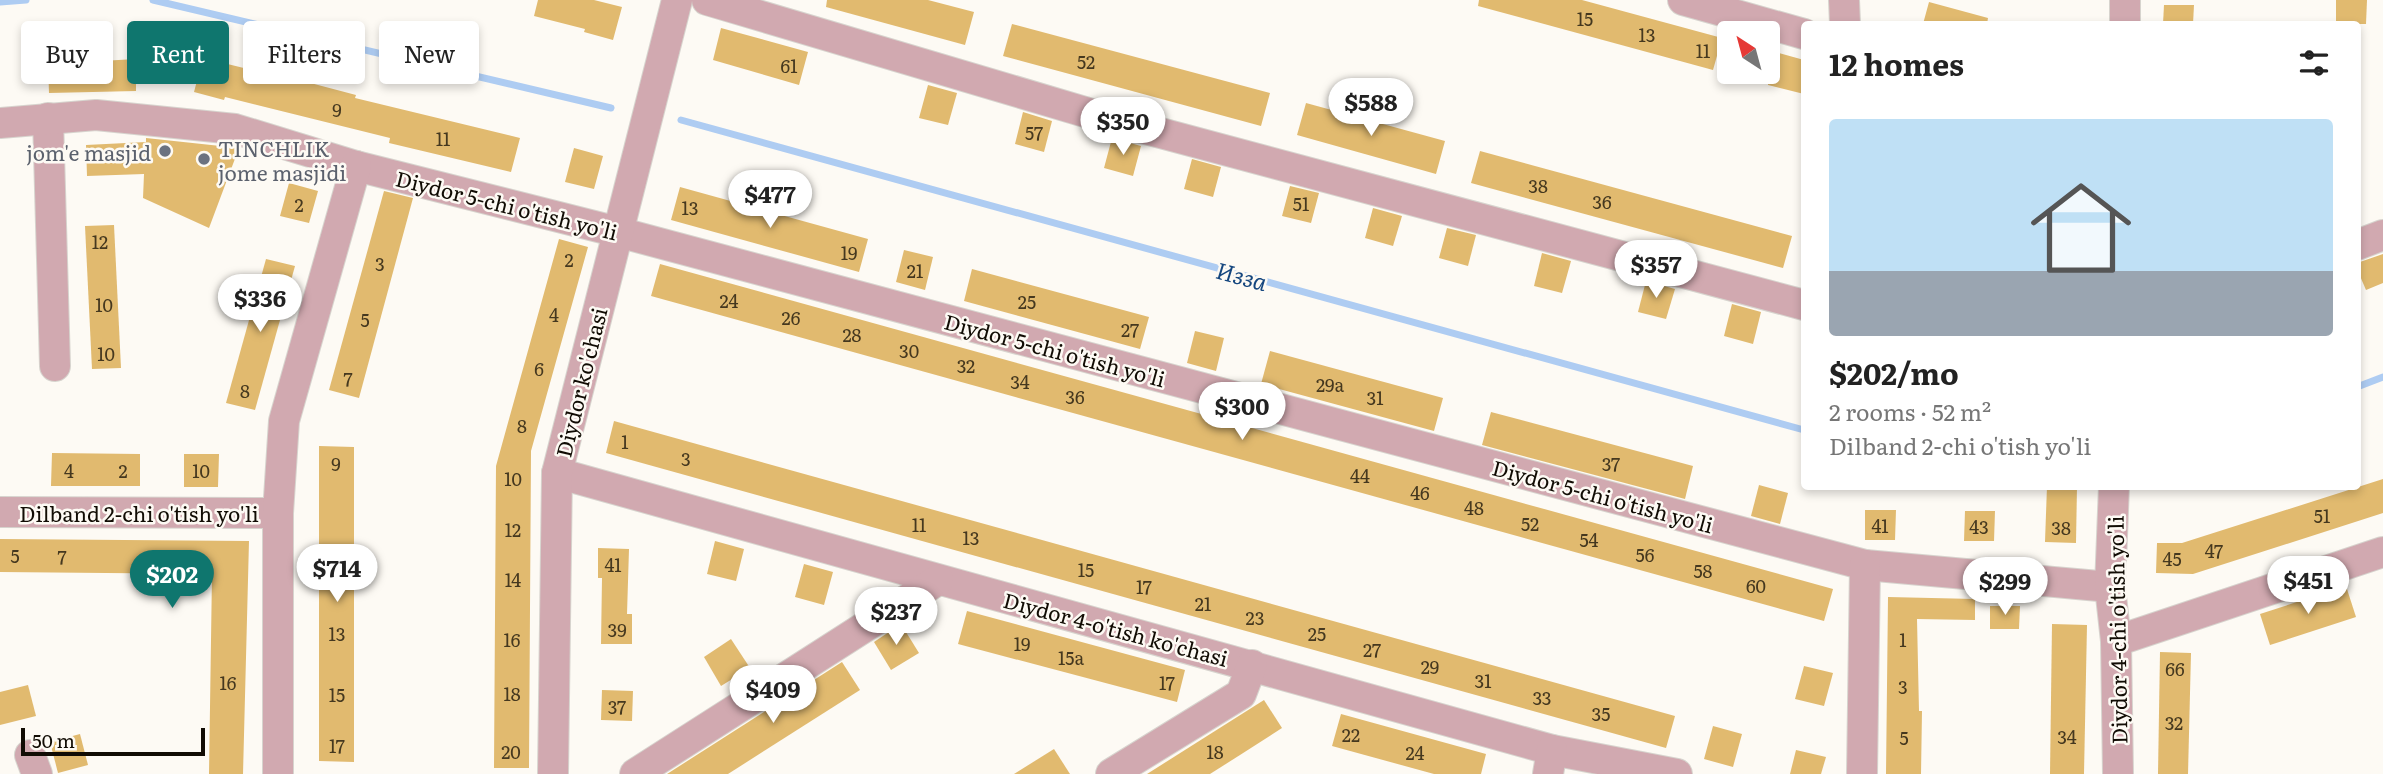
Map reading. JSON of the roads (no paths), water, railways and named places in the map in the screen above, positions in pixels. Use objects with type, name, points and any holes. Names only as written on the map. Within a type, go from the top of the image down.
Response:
[{"type":"street","name":"Diydor ko'chasi","points":[[553,774],[557,473],[677,0]]},
{"type":"street","points":[[707,0],[1112,120],[1801,305]]},
{"type":"street","points":[[1683,0],[1801,33]]},
{"type":"street","points":[[1844,0],[1845,21]]},
{"type":"street","points":[[2125,21],[2126,0]]},
{"type":"street","name":"Diydor 5-chi o'tish yo'li","points":[[0,122],[96,115],[235,129],[356,166],[618,232],[1865,565],[2110,587]]},
{"type":"street","points":[[48,118],[55,366]]},
{"type":"street","points":[[278,774],[278,513],[284,421],[356,166]]},
{"type":"street","points":[[2361,243],[2383,234]]},
{"type":"street","name":"Diydor 4-o'tish ko'chasi","points":[[557,473],[1252,665],[1550,762],[1678,774]]},
{"type":"street","name":"Diydor 4-chi o'tish yo'li","points":[[2114,490],[2110,587],[2116,642],[2118,774]]},
{"type":"street","name":"Dilband 2-chi o'tish yo'li","points":[[0,512],[278,513]]},
{"type":"street","points":[[2116,642],[2383,552]]},
{"type":"street","points":[[1862,774],[1865,565]]},
{"type":"street","points":[[635,774],[938,580]]},
{"type":"street","points":[[1111,774],[1241,694],[1252,665]]},
{"type":"waterway","name":"Изза","points":[[0,2],[26,0]]},
{"type":"waterway","name":"Изза","points":[[153,0],[611,108]]},
{"type":"waterway","name":"Изза","points":[[681,120],[1801,429]]},
{"type":"waterway","name":"Изза","points":[[2361,385],[2383,377]]},
{"type":"place","name":"jom'e masjid","points":[[165,151]]},
{"type":"place","name":"TINCHLIK jome masjidi","points":[[204,159]]}]
